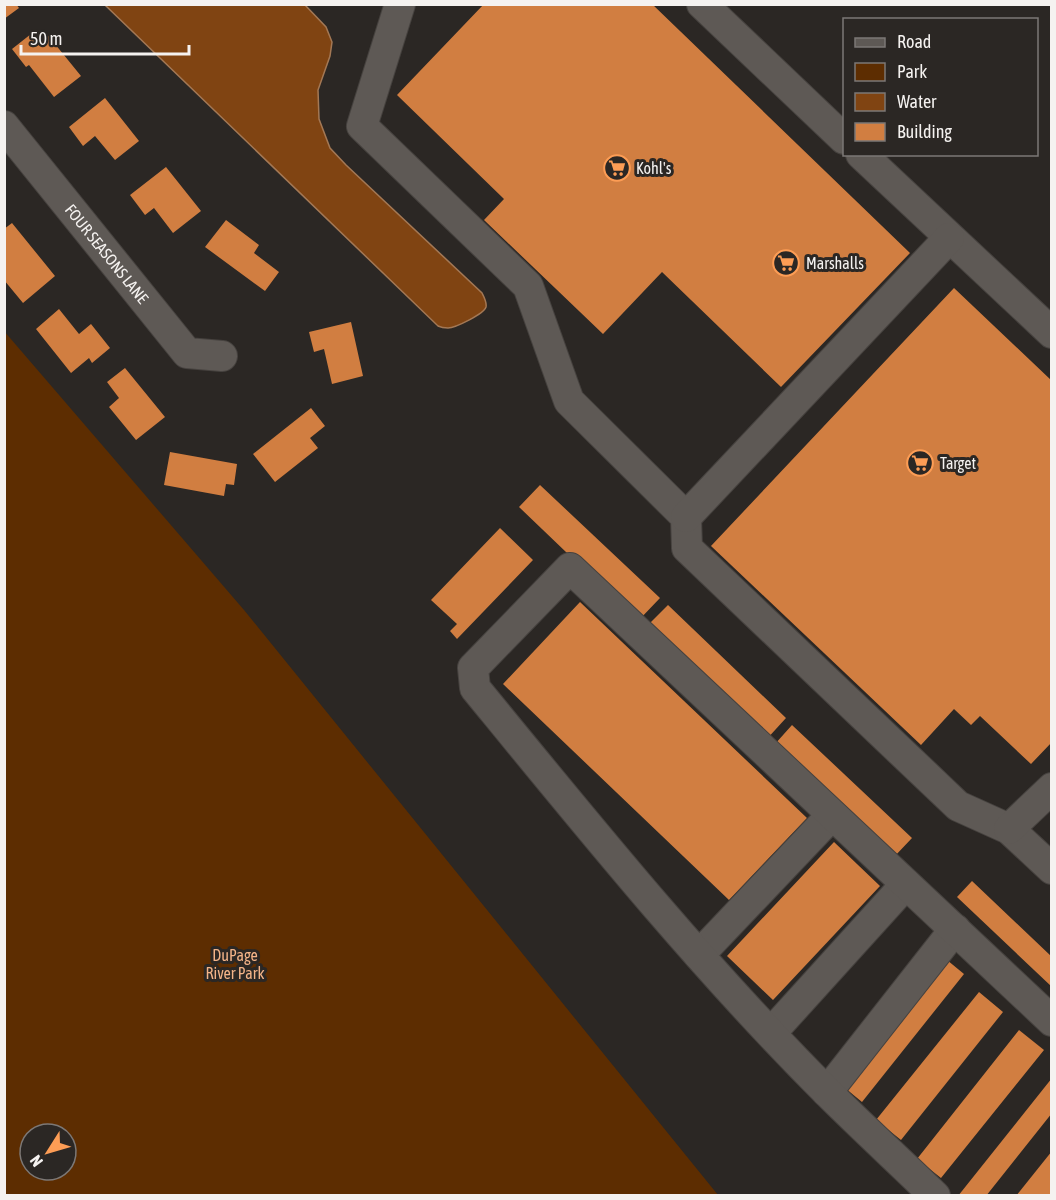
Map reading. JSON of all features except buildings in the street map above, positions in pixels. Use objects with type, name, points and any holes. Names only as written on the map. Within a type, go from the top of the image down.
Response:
[{"type":"street","points":[[400,4],[362,126],[528,286],[569,402],[686,517],[687,548],[958,806],[1009,828],[1052,869]]},
{"type":"street","points":[[702,4],[843,138]]},
{"type":"street","name":"FOUR SEASONS LANE","points":[[4,126],[187,353],[222,357]]},
{"type":"street","points":[[863,156],[1052,333]]},
{"type":"street","points":[[686,517],[949,238]]},
{"type":"street","points":[[935,1196],[827,1092],[699,955],[600,841],[475,688],[474,668],[570,568],[1052,1021]]},
{"type":"street","points":[[1009,828],[1052,788]]},
{"type":"street","points":[[699,955],[832,815]]},
{"type":"street","points":[[771,1034],[906,884]]},
{"type":"street","points":[[827,1092],[955,930]]},
{"type":"green space","name":"DuPage River Park","points":[[4,331],[244,610],[718,1195],[5,1195]]},
{"type":"water","points":[[105,5],[305,5],[326,27],[332,42],[330,56],[318,90],[319,119],[330,148],[482,293],[486,303],[484,310],[457,326],[448,328],[438,326]]},
{"type":"place","name":"Kohl's","points":[[617,168]]},
{"type":"place","name":"Marshalls","points":[[786,263]]},
{"type":"place","name":"Target","points":[[920,463]]}]
